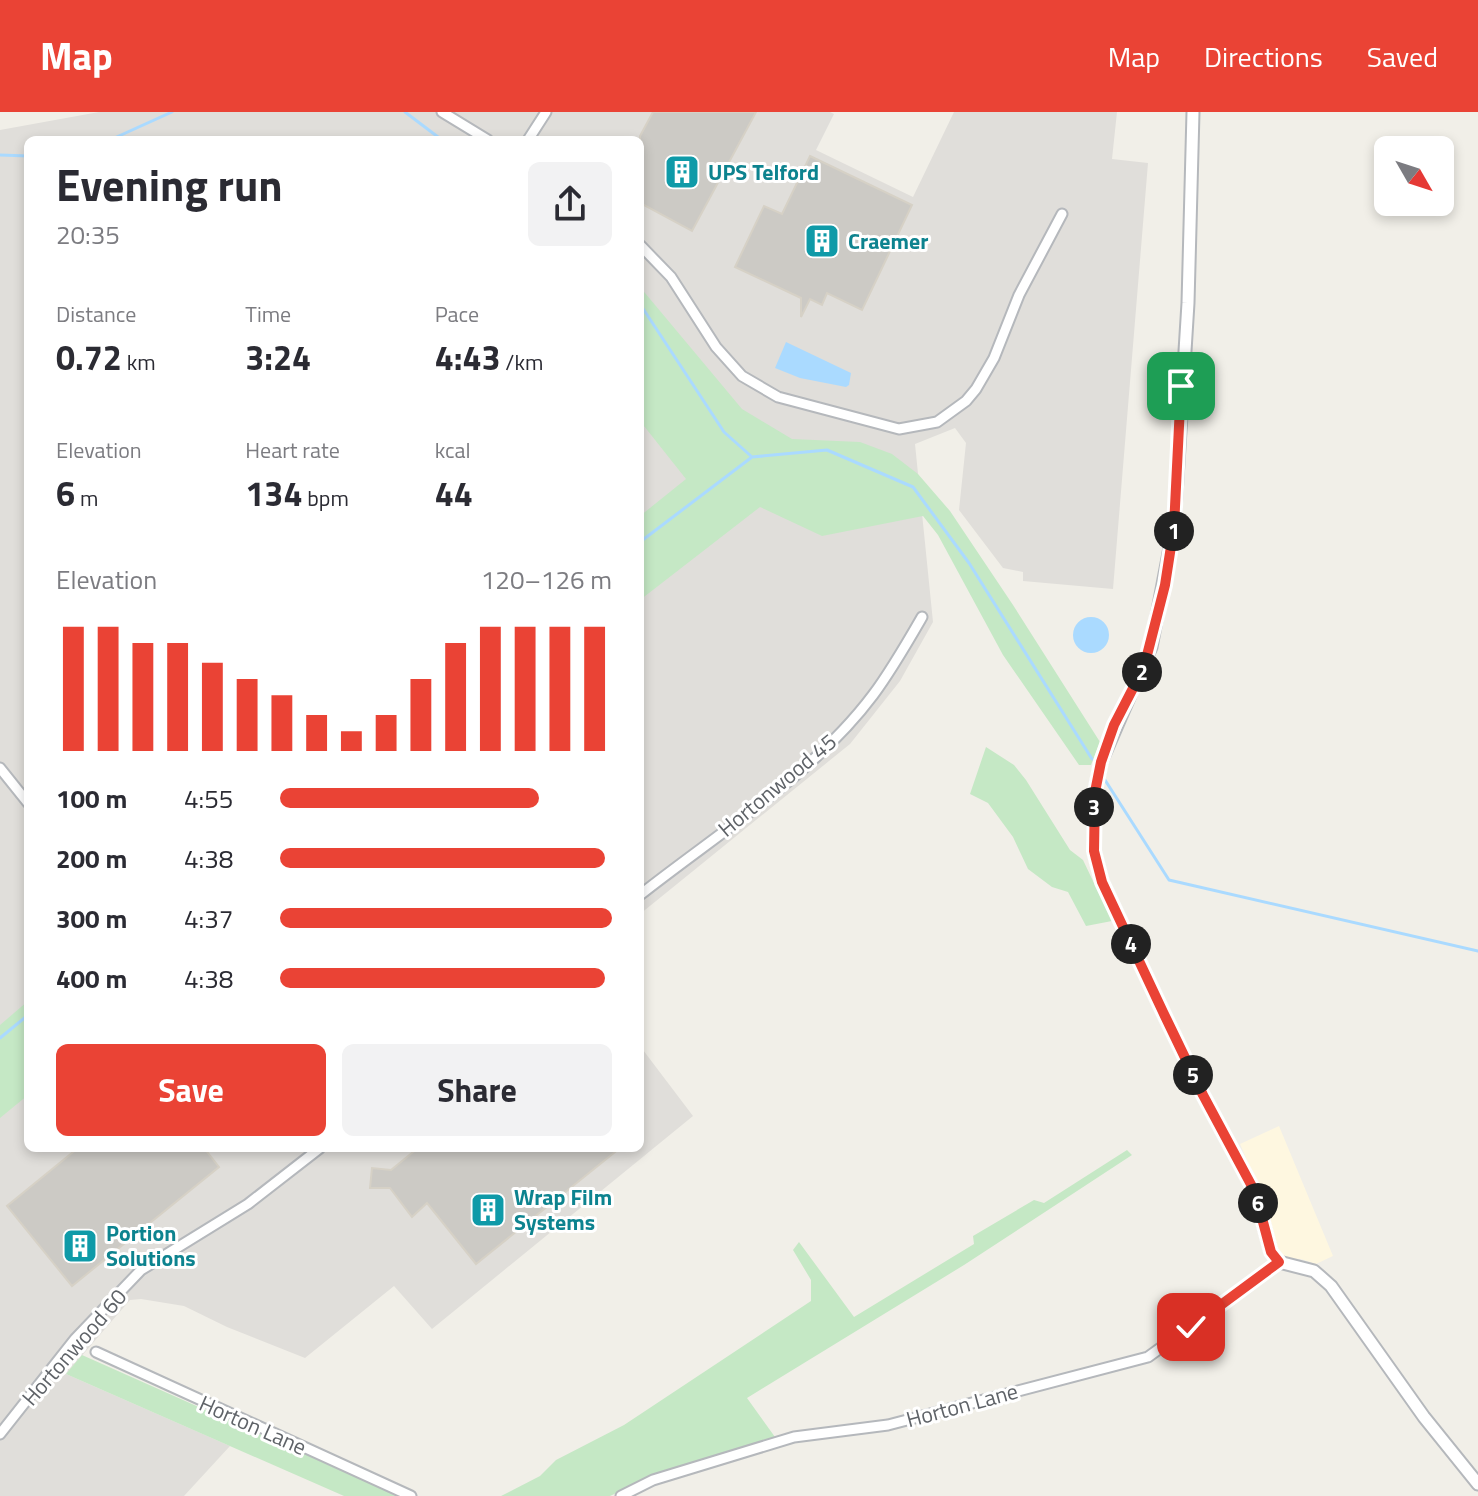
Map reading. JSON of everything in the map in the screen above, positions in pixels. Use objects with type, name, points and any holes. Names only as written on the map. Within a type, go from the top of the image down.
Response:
[{"type":"street","points":[[442,112],[481,136]]},
{"type":"street","points":[[531,136],[546,112]]},
{"type":"street","points":[[1193,112],[1188,303],[1174,527],[1151,647],[1114,725],[1101,762],[1095,792],[1093,842],[1102,882],[1203,1095],[1255,1192],[1271,1252],[1279,1262],[1314,1271],[1331,1286],[1424,1417],[1478,1484]]},
{"type":"street","points":[[644,249],[671,277],[716,347],[742,376],[778,397],[899,429],[937,422],[966,401],[976,389],[994,358],[1019,295],[1062,214]]},
{"type":"street","name":"Hortonwood 45","points":[[644,892],[800,770],[845,726],[872,696],[922,617]]},
{"type":"street","points":[[0,768],[24,798]]},
{"type":"street","name":"Hortonwood 60","points":[[0,1434],[75,1339],[141,1270],[248,1204],[306,1152]]},
{"type":"street","name":"Horton Lane","points":[[621,1496],[653,1480],[794,1437],[888,1425],[1148,1357],[1279,1262]]},
{"type":"street","name":"Horton Lane","points":[[96,1352],[411,1496]]},
{"type":"shaded area","points":[[99,112],[830,112],[834,114],[816,150],[913,197],[954,112],[1117,112],[1112,159],[1148,163],[1113,589],[1023,581],[1023,572],[1003,568],[959,510],[966,443],[955,428],[915,444],[933,622],[900,681],[850,744],[644,911],[644,136],[24,136],[24,1152],[644,1152],[644,1051],[693,1116],[432,1329],[394,1286],[305,1358],[184,1306],[130,1300],[66,1374],[230,1446],[184,1496],[0,1496],[0,130]]},
{"type":"shaded area","points":[[1279,1126],[1333,1256],[1316,1264],[1301,1259],[1280,1258],[1258,1186],[1240,1144]]},
{"type":"green space","points":[[644,292],[742,409],[792,439],[860,442],[892,454],[918,474],[950,511],[1100,742],[1091,765],[1079,765],[1003,655],[938,535],[923,516],[822,536],[760,507],[644,597],[644,513],[686,479],[644,426]]},
{"type":"green space","points":[[986,747],[1014,765],[1026,780],[1070,850],[1083,860],[1112,921],[1086,926],[1068,892],[1052,887],[1028,869],[1013,837],[988,803],[970,794]]},
{"type":"green space","points":[[24,1004],[24,1098],[0,1118],[0,1025]]},
{"type":"green space","points":[[1127,1150],[1132,1155],[964,1265],[747,1398],[775,1437],[657,1474],[610,1496],[501,1496],[540,1476],[556,1460],[624,1425],[811,1301],[811,1280],[793,1250],[799,1242],[854,1317],[974,1244],[973,1236],[1034,1200],[1044,1203]]},
{"type":"green space","points":[[82,1355],[399,1496],[344,1496],[66,1374]]},
{"type":"water","points":[[786,342],[851,373],[849,385],[846,387],[800,378],[775,368]]},
{"type":"water","points":[[1091,617],[1103,623],[1109,635],[1103,647],[1091,653],[1079,647],[1073,635],[1079,623]]},
{"type":"building","name":"UPS Telford","points":[[653,112],[756,112],[692,231],[644,205],[644,136],[640,136]]},
{"type":"building","name":"Craemer","points":[[810,156],[912,205],[862,310],[827,293],[822,305],[810,299],[801,317],[801,298],[735,267],[764,206],[782,214]]},
{"type":"building","name":"Portion Solutions","points":[[73,1152],[207,1152],[219,1167],[72,1286],[7,1206]]},
{"type":"building","name":"Wrap Film Systems","points":[[413,1152],[615,1152],[476,1264],[427,1203],[412,1217],[390,1188],[370,1188],[372,1168],[391,1170]]},
{"type":"waterway","points":[[119,136],[172,112]]},
{"type":"waterway","points":[[405,112],[437,136]]},
{"type":"waterway","points":[[0,155],[24,156]]},
{"type":"waterway","points":[[644,310],[724,432],[752,457]]},
{"type":"waterway","points":[[644,539],[752,457],[827,450],[913,487],[969,563],[1092,759]]},
{"type":"waterway","points":[[1105,780],[1169,880],[1478,951]]},
{"type":"waterway","points":[[0,1038],[24,1018]]},
{"type":"place","name":"UPS Telford","points":[[682,172]]},
{"type":"place","name":"Craemer","points":[[822,241]]},
{"type":"place","name":"Wrap Film Systems","points":[[488,1210]]},
{"type":"place","name":"Portion Solutions","points":[[80,1246]]},
{"type":"route","points":[[1181,386],[1174,527],[1165,585],[1144,667],[1114,725],[1101,762],[1095,792],[1093,842],[1102,882],[1203,1095],[1239,1157],[1255,1192],[1271,1252],[1279,1262],[1191,1327]]}]
